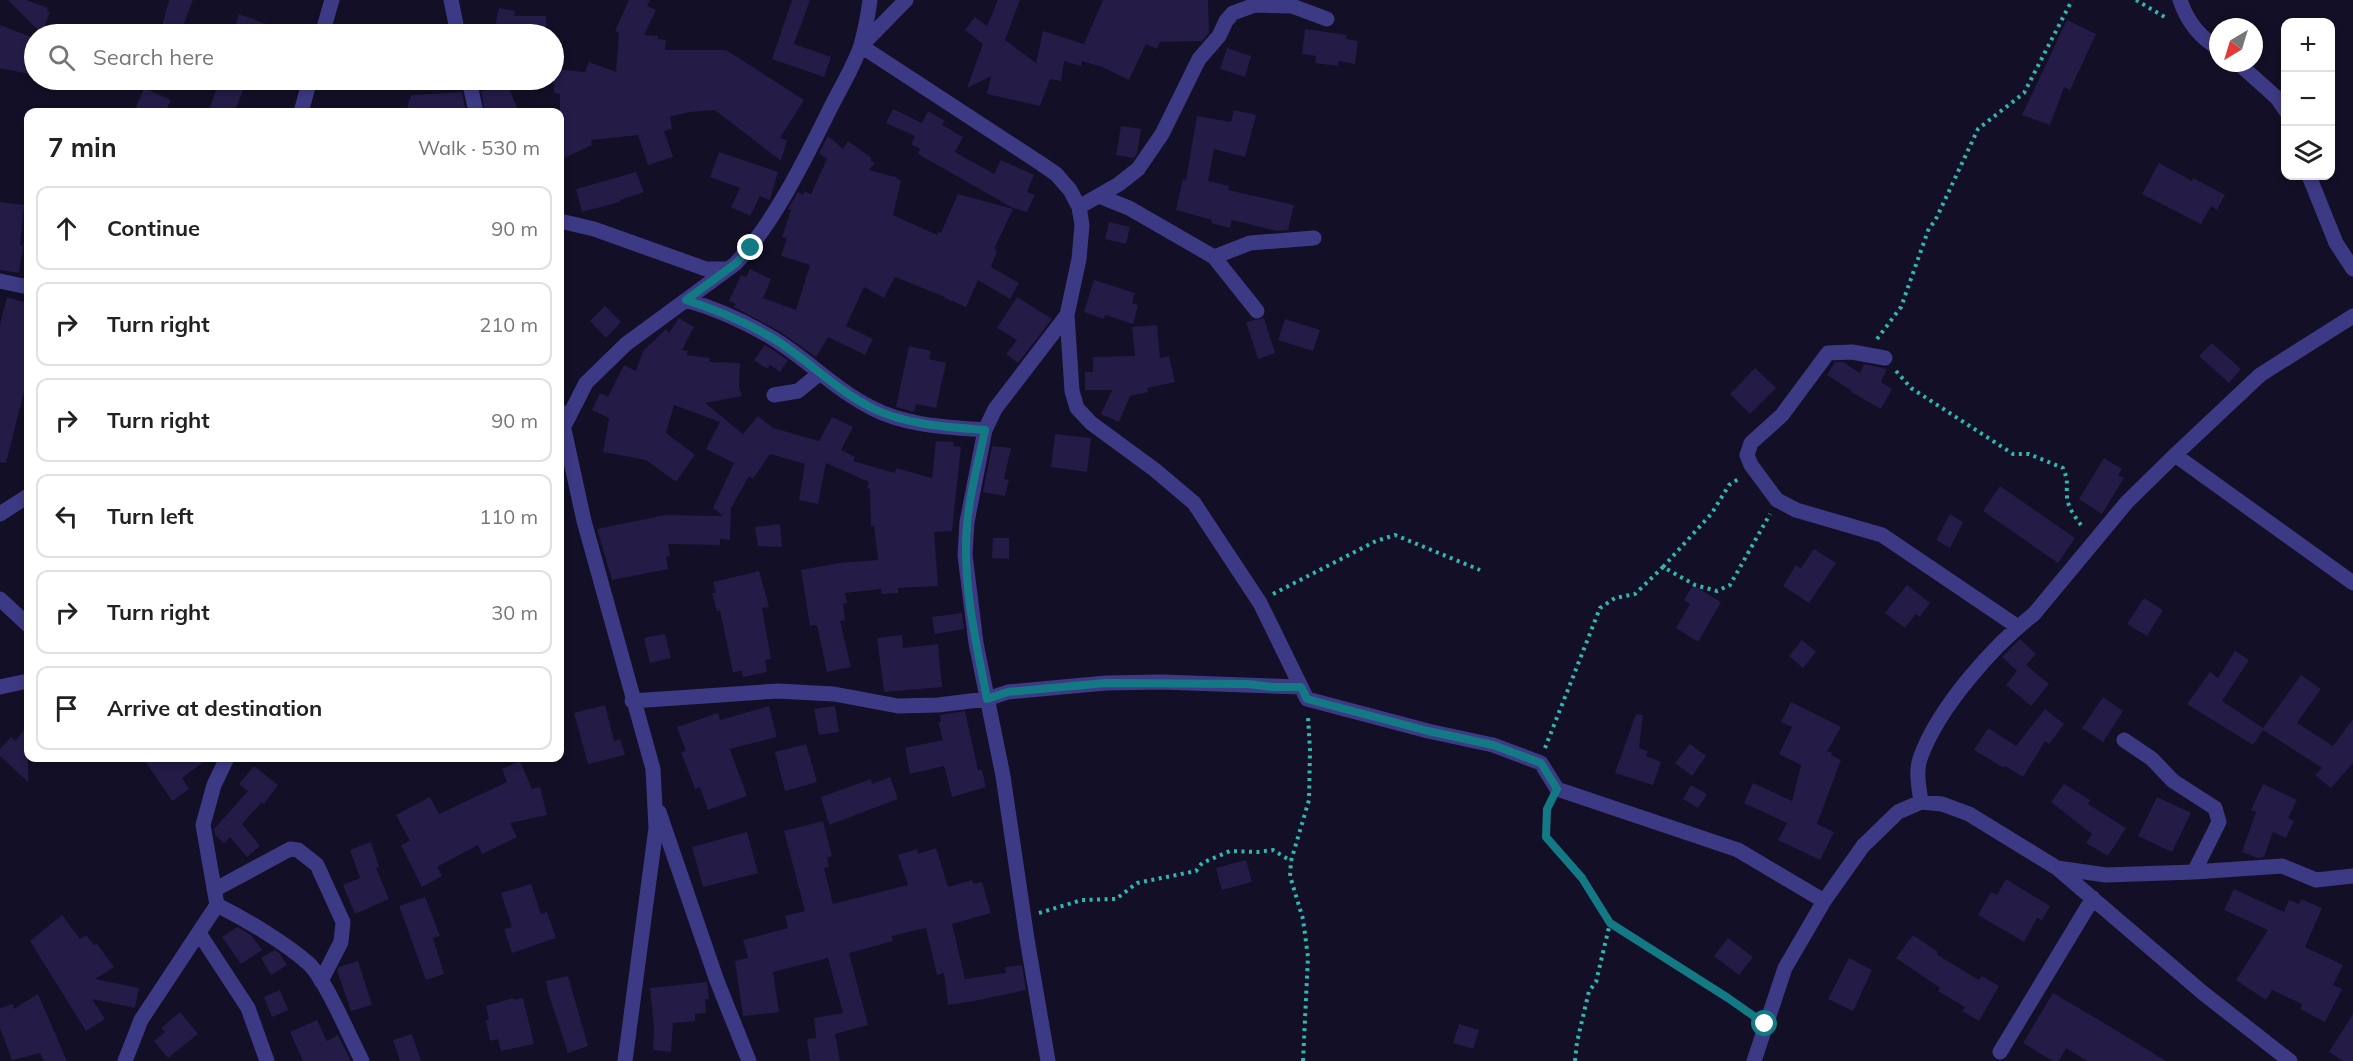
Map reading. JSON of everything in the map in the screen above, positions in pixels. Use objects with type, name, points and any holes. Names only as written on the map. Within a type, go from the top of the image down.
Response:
[{"type":"street","points":[[325,24],[332,0]]},
{"type":"street","points":[[451,0],[456,24]]},
{"type":"street","points":[[625,1061],[656,828],[653,769],[632,701],[584,520],[564,426],[586,384],[626,344],[727,269],[751,248],[816,138],[861,46],[870,0]]},
{"type":"street","points":[[861,46],[906,0]]},
{"type":"street","points":[[2180,0],[2184,13],[2203,39],[2209,43]]},
{"type":"street","points":[[1079,207],[1119,184],[1138,169],[1162,134],[1199,59],[1219,36],[1226,21],[1233,13],[1255,5],[1292,6],[1327,19]]},
{"type":"street","points":[[861,46],[1056,174],[1070,190],[1079,207],[1082,225],[1079,259],[1067,315],[1072,391],[1077,408],[1091,423],[1155,470],[1194,503],[1260,603],[1304,693]]},
{"type":"street","points":[[2248,72],[2281,104]]},
{"type":"street","points":[[302,108],[307,90]]},
{"type":"street","points":[[470,90],[475,108]]},
{"type":"street","points":[[2311,180],[2336,243],[2353,269]]},
{"type":"street","points":[[1099,196],[1129,208],[1214,257],[1257,310]]},
{"type":"street","points":[[564,222],[594,229],[706,269],[727,269]]},
{"type":"street","points":[[1214,257],[1250,243],[1314,238]]},
{"type":"street","points":[[0,281],[24,286]]},
{"type":"street","points":[[686,300],[719,310],[775,340],[873,409],[934,426],[985,430]]},
{"type":"street","points":[[1048,1061],[1003,776],[976,643],[965,555],[967,522],[985,430],[995,409],[1067,315]]},
{"type":"street","points":[[1921,802],[1917,773],[1920,757],[1945,710],[1980,667],[2018,627],[2034,614],[2127,502],[2260,375],[2353,316]]},
{"type":"street","points":[[1885,358],[1852,352],[1828,353],[1782,415],[1751,443],[1747,455],[1751,465],[1777,500],[1796,510],[1882,535],[2018,627]]},
{"type":"street","points":[[774,395],[798,391],[820,373]]},
{"type":"street","points":[[2175,455],[2353,583]]},
{"type":"street","points":[[0,514],[24,499]]},
{"type":"street","points":[[0,599],[24,621]]},
{"type":"street","points":[[0,687],[24,682]]},
{"type":"street","points":[[632,701],[778,691],[834,694],[898,706],[938,705],[987,699],[1008,692],[1106,683],[1216,683],[1272,687],[1304,693],[1428,731],[1493,745],[1541,763],[1557,789],[1738,850],[1824,901]]},
{"type":"street","points":[[2124,740],[2152,759],[2173,781],[2215,808],[2219,822],[2194,872]]},
{"type":"street","points":[[126,1061],[141,1020],[217,905],[216,888],[203,825],[214,785],[225,762]]},
{"type":"street","points":[[1754,1061],[1785,968],[1824,901],[1863,846],[1898,812],[1921,802],[1942,804],[1969,814],[2057,868],[2203,993],[2290,1061]]},
{"type":"street","points":[[656,803],[717,981],[749,1061]]},
{"type":"street","points":[[216,888],[290,849],[306,854],[317,865],[343,922],[341,942],[321,981]]},
{"type":"street","points":[[2057,868],[2106,875],[2282,866],[2316,879],[2353,876]]},
{"type":"street","points":[[2000,1052],[2094,898]]},
{"type":"street","points":[[217,905],[245,919],[309,964],[321,981],[362,1061]]},
{"type":"street","points":[[199,933],[248,1008],[267,1061]]},
{"type":"path","points":[[2072,0],[2024,93],[1978,129],[1935,221],[1929,228],[1901,307],[1876,338],[1885,358],[1911,388],[2013,454],[2029,454],[2063,468],[2069,480],[2067,498],[2070,509],[2092,544]]},
{"type":"path","points":[[1541,763],[1550,732],[1600,608],[1615,598],[1635,594],[1712,513],[1729,485],[1749,472],[1751,465]]},
{"type":"path","points":[[1663,567],[1695,585],[1718,591],[1730,585],[1777,500]]},
{"type":"path","points":[[1260,603],[1376,542],[1395,535],[1480,570]]},
{"type":"path","points":[[1303,1061],[1308,957],[1303,920],[1290,876],[1309,800],[1310,750],[1304,693]]},
{"type":"path","points":[[1557,789],[1547,809],[1546,837],[1582,878],[1610,923],[1765,1024]]},
{"type":"path","points":[[1024,918],[1082,900],[1116,899],[1137,883],[1196,872],[1202,863],[1230,851],[1272,850],[1292,861]]},
{"type":"path","points":[[1575,1061],[1589,991],[1596,982],[1610,923]]},
{"type":"building","points":[[8,0],[26,0],[48,8],[47,11],[50,12],[46,24],[32,24]]},
{"type":"building","points":[[169,0],[193,0],[184,24],[163,24]]},
{"type":"building","points":[[629,0],[650,0],[647,6],[656,10],[644,35],[658,36],[658,39],[666,40],[665,50],[726,50],[804,100],[780,138],[787,140],[781,161],[715,110],[689,112],[670,117],[672,129],[664,131],[673,157],[648,165],[638,135],[591,140],[592,145],[564,158],[564,108],[560,108],[560,94],[554,93],[554,90],[564,90],[564,70],[585,72],[589,62],[616,72],[619,33],[615,31]]},
{"type":"building","points":[[792,0],[810,0],[794,44],[831,57],[824,77],[772,59]]},
{"type":"building","points":[[998,0],[1020,0],[1005,40],[1036,63],[1043,31],[1084,44],[1103,0],[1208,0],[1209,33],[1202,41],[1160,42],[1157,49],[1146,44],[1129,80],[1102,67],[1082,61],[1081,66],[1064,61],[1061,81],[1050,79],[1040,106],[987,94],[991,76],[967,88],[983,44],[965,30],[975,17],[987,26]]},
{"type":"building","points":[[499,8],[515,11],[514,16],[546,16],[546,24],[495,24]]},
{"type":"building","points":[[239,14],[267,24],[236,24]]},
{"type":"building","points":[[2067,20],[2096,34],[2070,90],[2064,87],[2050,125],[2022,115]]},
{"type":"building","points":[[0,25],[24,34],[24,73],[0,68]]},
{"type":"building","points":[[1305,29],[1347,35],[1346,39],[1358,41],[1355,64],[1339,61],[1338,66],[1315,63],[1316,56],[1302,54]]},
{"type":"building","points":[[1227,48],[1251,56],[1245,77],[1220,69]]},
{"type":"building","points":[[143,90],[148,90],[171,100],[167,108],[136,108]]},
{"type":"building","points":[[216,90],[244,90],[236,108],[210,108]]},
{"type":"building","points":[[509,90],[517,108],[484,108],[481,91]]},
{"type":"building","points":[[462,92],[465,108],[407,108],[411,95]]},
{"type":"building","points":[[893,109],[922,123],[928,111],[945,121],[942,125],[963,137],[955,152],[994,174],[1001,160],[1034,175],[1027,192],[1035,195],[1027,212],[1013,208],[918,154],[920,149],[911,144],[915,136],[886,123]]},
{"type":"building","points":[[1234,110],[1256,115],[1245,157],[1214,149],[1208,181],[1229,186],[1228,190],[1294,205],[1288,230],[1277,231],[1232,220],[1230,228],[1211,223],[1212,220],[1176,210],[1183,179],[1186,180],[1197,116],[1231,122]]},
{"type":"building","points":[[1121,126],[1141,129],[1134,158],[1116,155]]},
{"type":"building","points":[[828,136],[843,149],[848,141],[872,158],[870,160],[875,163],[869,170],[895,177],[901,181],[893,215],[937,235],[938,232],[941,233],[958,194],[1013,209],[994,249],[997,251],[991,267],[1019,283],[1010,299],[978,280],[966,307],[895,277],[884,298],[864,287],[846,326],[873,339],[865,355],[828,337],[816,357],[779,331],[734,307],[736,304],[729,301],[741,275],[746,277],[750,269],[771,279],[763,298],[796,310],[810,265],[781,256],[787,238],[782,237],[791,210],[788,209],[798,192],[803,195],[804,191],[811,194],[827,159],[819,153]]},
{"type":"building","points":[[719,152],[778,172],[770,200],[760,196],[750,216],[731,207],[740,188],[710,177]]},
{"type":"building","points":[[2159,163],[2225,195],[2217,210],[2211,206],[2201,224],[2142,194]]},
{"type":"building","points":[[636,172],[644,192],[620,200],[620,202],[582,212],[576,189]]},
{"type":"building","points":[[0,202],[24,205],[20,245],[23,246],[19,273],[0,270]]},
{"type":"building","points":[[1109,222],[1130,227],[1126,244],[1105,239]]},
{"type":"building","points":[[1094,280],[1135,293],[1132,303],[1138,305],[1133,324],[1105,315],[1104,319],[1084,312]]},
{"type":"building","points":[[7,297],[24,302],[24,392],[6,463],[0,462],[0,325]]},
{"type":"building","points":[[1017,297],[1052,319],[1018,363],[1006,354],[1017,340],[997,328]]},
{"type":"building","points":[[605,306],[621,322],[606,338],[590,321]]},
{"type":"building","points":[[679,318],[694,327],[682,350],[688,351],[687,355],[710,358],[709,362],[740,363],[739,387],[742,396],[705,403],[743,434],[758,416],[773,428],[819,441],[832,417],[853,427],[841,450],[855,457],[853,461],[895,473],[896,468],[932,478],[936,441],[954,442],[953,446],[961,447],[952,531],[934,532],[938,586],[898,588],[898,593],[882,594],[881,589],[845,593],[847,603],[843,604],[845,620],[840,621],[851,667],[827,672],[817,625],[810,626],[801,570],[839,563],[878,560],[874,526],[871,526],[870,489],[867,488],[869,482],[826,463],[818,504],[799,500],[805,464],[770,454],[753,479],[749,476],[731,508],[730,540],[720,539],[720,545],[668,544],[670,556],[666,557],[668,569],[612,580],[597,529],[665,515],[723,516],[713,508],[734,463],[706,449],[720,422],[674,405],[666,433],[695,455],[676,482],[646,460],[603,452],[609,418],[592,410],[600,393],[608,397],[624,365],[636,371],[643,351],[666,329],[669,333]]},
{"type":"building","points":[[1264,318],[1275,353],[1258,359],[1246,322]]},
{"type":"building","points":[[1285,319],[1320,330],[1313,351],[1278,340]]},
{"type":"building","points":[[1157,325],[1160,358],[1169,356],[1175,382],[1147,388],[1148,392],[1130,396],[1119,422],[1101,414],[1112,390],[1085,390],[1085,372],[1093,372],[1093,357],[1135,356],[1132,327]]},
{"type":"building","points":[[2212,343],[2241,369],[2229,383],[2199,356]]},
{"type":"building","points":[[765,345],[788,360],[780,372],[770,365],[767,369],[754,360]]},
{"type":"building","points":[[909,346],[931,351],[929,359],[946,363],[936,408],[916,404],[914,412],[896,407]]},
{"type":"building","points":[[1835,362],[1843,362],[1860,373],[1864,364],[1887,369],[1881,382],[1892,389],[1881,409],[1827,375]]},
{"type":"building","points":[[1755,368],[1776,388],[1750,414],[1730,394]]},
{"type":"building","points":[[1055,434],[1091,438],[1087,472],[1051,467]]},
{"type":"building","points":[[992,446],[1011,448],[1004,479],[1009,480],[1005,496],[983,492]]},
{"type":"building","points":[[2104,458],[2122,469],[2118,475],[2124,478],[2102,514],[2079,499]]},
{"type":"building","points":[[2000,486],[2075,538],[2058,563],[1983,511]]},
{"type":"building","points":[[1950,514],[1963,522],[1950,548],[1936,540]]},
{"type":"building","points":[[780,524],[782,547],[758,546],[755,527]]},
{"type":"building","points":[[993,538],[1009,538],[1009,559],[992,558]]},
{"type":"building","points":[[1814,549],[1836,563],[1809,603],[1783,586],[1796,565],[1801,568]]},
{"type":"building","points":[[759,571],[769,607],[762,608],[771,659],[765,660],[767,672],[743,677],[742,671],[733,672],[720,611],[717,611],[712,593],[716,593],[713,582]]},
{"type":"building","points":[[1693,585],[1721,602],[1698,642],[1676,628],[1690,604],[1684,600]]},
{"type":"building","points":[[1907,585],[1930,603],[1920,617],[1916,614],[1905,628],[1885,613]]},
{"type":"building","points":[[2144,598],[2163,610],[2147,636],[2127,624]]},
{"type":"building","points":[[962,613],[964,629],[935,634],[932,617]]},
{"type":"building","points":[[665,634],[671,658],[650,663],[644,638]]},
{"type":"building","points":[[902,635],[903,648],[938,644],[942,687],[884,692],[877,638]]},
{"type":"building","points":[[2020,639],[2036,654],[2026,665],[2049,684],[2031,706],[2006,685],[2017,671],[2002,657]]},
{"type":"building","points":[[1802,640],[1816,652],[1803,668],[1789,656]]},
{"type":"building","points":[[2235,651],[2249,660],[2222,701],[2263,728],[2301,675],[2321,689],[2297,723],[2333,746],[2353,719],[2353,763],[2331,788],[2315,775],[2322,768],[2263,730],[2253,745],[2187,704],[2210,672],[2218,678]]},
{"type":"building","points":[[2103,697],[2123,711],[2103,742],[2082,728]]},
{"type":"building","points":[[1791,702],[1841,727],[1827,751],[1841,760],[1817,824],[1834,832],[1820,860],[1778,840],[1787,823],[1744,803],[1753,783],[1792,801],[1801,765],[1779,754],[1792,727],[1781,722]]},
{"type":"building","points":[[605,705],[614,741],[620,739],[625,755],[588,764],[574,713]]},
{"type":"building","points":[[769,706],[777,737],[730,749],[747,796],[708,810],[700,787],[695,789],[681,752],[686,751],[677,727],[718,713],[720,720]]},
{"type":"building","points":[[835,706],[839,732],[819,735],[814,709]]},
{"type":"building","points":[[2045,709],[2064,724],[2049,744],[2045,741],[2023,777],[1974,750],[1988,728],[2016,746]]},
{"type":"building","points":[[965,711],[978,770],[982,770],[986,787],[952,797],[944,766],[910,774],[905,748],[943,740],[938,722],[941,722],[940,715]]},
{"type":"building","points":[[1636,714],[1643,715],[1639,748],[1648,751],[1646,756],[1661,762],[1653,785],[1615,773]]},
{"type":"building","points":[[24,730],[24,762],[28,762],[28,782],[0,756],[0,749],[11,737],[15,741]]},
{"type":"building","points":[[806,744],[817,782],[785,791],[775,752]]},
{"type":"building","points":[[1690,744],[1706,756],[1692,776],[1675,763]]},
{"type":"building","points":[[146,762],[204,762],[182,778],[189,789],[172,801]]},
{"type":"building","points":[[520,762],[532,789],[540,787],[547,815],[510,823],[517,837],[482,854],[478,845],[437,867],[442,876],[422,887],[401,845],[410,841],[396,815],[430,797],[439,814],[507,782],[502,769]]},
{"type":"building","points":[[254,766],[278,785],[264,804],[262,802],[242,824],[260,846],[247,857],[230,837],[224,843],[215,835],[214,829],[248,791],[239,784]]},
{"type":"building","points":[[890,777],[898,799],[829,825],[821,797],[871,779],[872,784]]},
{"type":"building","points":[[2064,784],[2090,800],[2088,804],[2126,828],[2108,856],[2086,843],[2092,834],[2051,802]]},
{"type":"building","points":[[2263,784],[2297,800],[2288,818],[2294,821],[2286,838],[2273,832],[2264,857],[2258,858],[2242,852],[2256,812],[2251,810]]},
{"type":"building","points":[[1691,785],[1707,794],[1698,808],[1683,799]]},
{"type":"building","points":[[2157,797],[2191,813],[2172,852],[2138,836]]},
{"type":"building","points":[[823,821],[832,856],[827,858],[829,867],[824,868],[833,904],[908,885],[898,855],[917,849],[918,854],[936,848],[948,887],[972,880],[974,884],[982,882],[991,913],[952,924],[965,979],[1006,973],[1005,967],[1022,965],[1026,990],[948,1005],[944,973],[937,975],[926,928],[892,936],[893,941],[849,953],[868,1025],[835,1034],[840,1061],[810,1061],[807,1039],[816,1038],[814,1018],[843,1013],[828,958],[773,972],[779,1012],[743,1016],[735,961],[748,958],[743,940],[788,928],[785,916],[805,911],[784,831]]},
{"type":"building","points":[[747,832],[758,873],[703,887],[692,847]]},
{"type":"building","points":[[371,842],[379,867],[376,868],[389,899],[355,914],[343,885],[360,878],[350,850]]},
{"type":"building","points":[[1246,860],[1252,882],[1222,890],[1216,868]]},
{"type":"building","points":[[2006,879],[2050,906],[2042,920],[2037,918],[2024,942],[1978,915],[1991,892],[1997,895]]},
{"type":"building","points":[[531,884],[541,914],[547,912],[556,938],[512,953],[504,929],[512,927],[501,893]]},
{"type":"building","points":[[2234,889],[2284,912],[2289,900],[2299,904],[2301,899],[2322,908],[2305,947],[2343,965],[2333,985],[2342,989],[2325,1022],[2300,1009],[2302,1004],[2272,990],[2266,1000],[2236,980],[2268,930],[2224,910]]},
{"type":"building","points":[[425,897],[440,936],[433,938],[444,974],[426,980],[399,906]]},
{"type":"building","points":[[62,915],[80,939],[86,935],[94,945],[97,944],[114,967],[95,979],[139,988],[135,1008],[92,999],[105,1019],[86,1031],[30,941]]},
{"type":"building","points":[[237,927],[251,935],[262,950],[241,964],[222,937]]},
{"type":"building","points":[[1913,935],[1938,952],[1936,954],[1979,980],[1982,976],[1999,986],[1979,1021],[1962,1011],[1965,1007],[1938,991],[1940,988],[1896,958]]},
{"type":"building","points":[[1728,938],[1753,957],[1739,975],[1714,956]]},
{"type":"building","points":[[275,950],[287,965],[271,975],[261,958]]},
{"type":"building","points":[[1849,958],[1872,970],[1853,1011],[1828,999]]},
{"type":"building","points":[[358,961],[372,1005],[351,1011],[337,970],[339,967]]},
{"type":"building","points":[[568,976],[588,1046],[568,1053],[546,981]]},
{"type":"building","points":[[707,982],[709,999],[705,999],[706,1013],[695,1014],[695,1021],[673,1023],[671,1052],[653,1050],[654,1029],[650,988]]},
{"type":"building","points":[[280,990],[288,1010],[272,1017],[264,997]]},
{"type":"building","points":[[2053,993],[2166,1061],[2087,1061],[2066,1048],[2059,1061],[2053,1061],[2023,1043]]},
{"type":"building","points":[[38,994],[67,1061],[44,1061],[40,1053],[12,1060],[0,1028],[0,1008],[13,1004],[14,1009]]},
{"type":"building","points":[[513,998],[514,1000],[523,998],[534,1044],[501,1051],[498,1039],[490,1041],[486,1006]]},
{"type":"building","points":[[180,1012],[198,1034],[168,1058],[154,1041],[165,1032],[161,1028]]},
{"type":"building","points":[[2353,1014],[2353,1061],[2343,1061],[2329,1052]]},
{"type":"building","points":[[317,1020],[327,1041],[338,1035],[351,1061],[303,1061],[290,1032]]},
{"type":"building","points":[[1459,1024],[1479,1030],[1473,1049],[1453,1043]]},
{"type":"building","points":[[412,1034],[421,1061],[400,1061],[393,1040]]},
{"type":"route","points":[[751,248],[735,264],[686,300],[719,310],[775,340],[834,384],[873,409],[934,426],[985,430],[967,522],[965,555],[976,643],[987,699],[1008,692],[1106,683],[1162,682],[1301,687],[1307,699],[1428,731],[1493,745],[1541,763],[1557,789],[1547,809],[1546,837],[1582,878],[1610,923],[1765,1024]]}]
